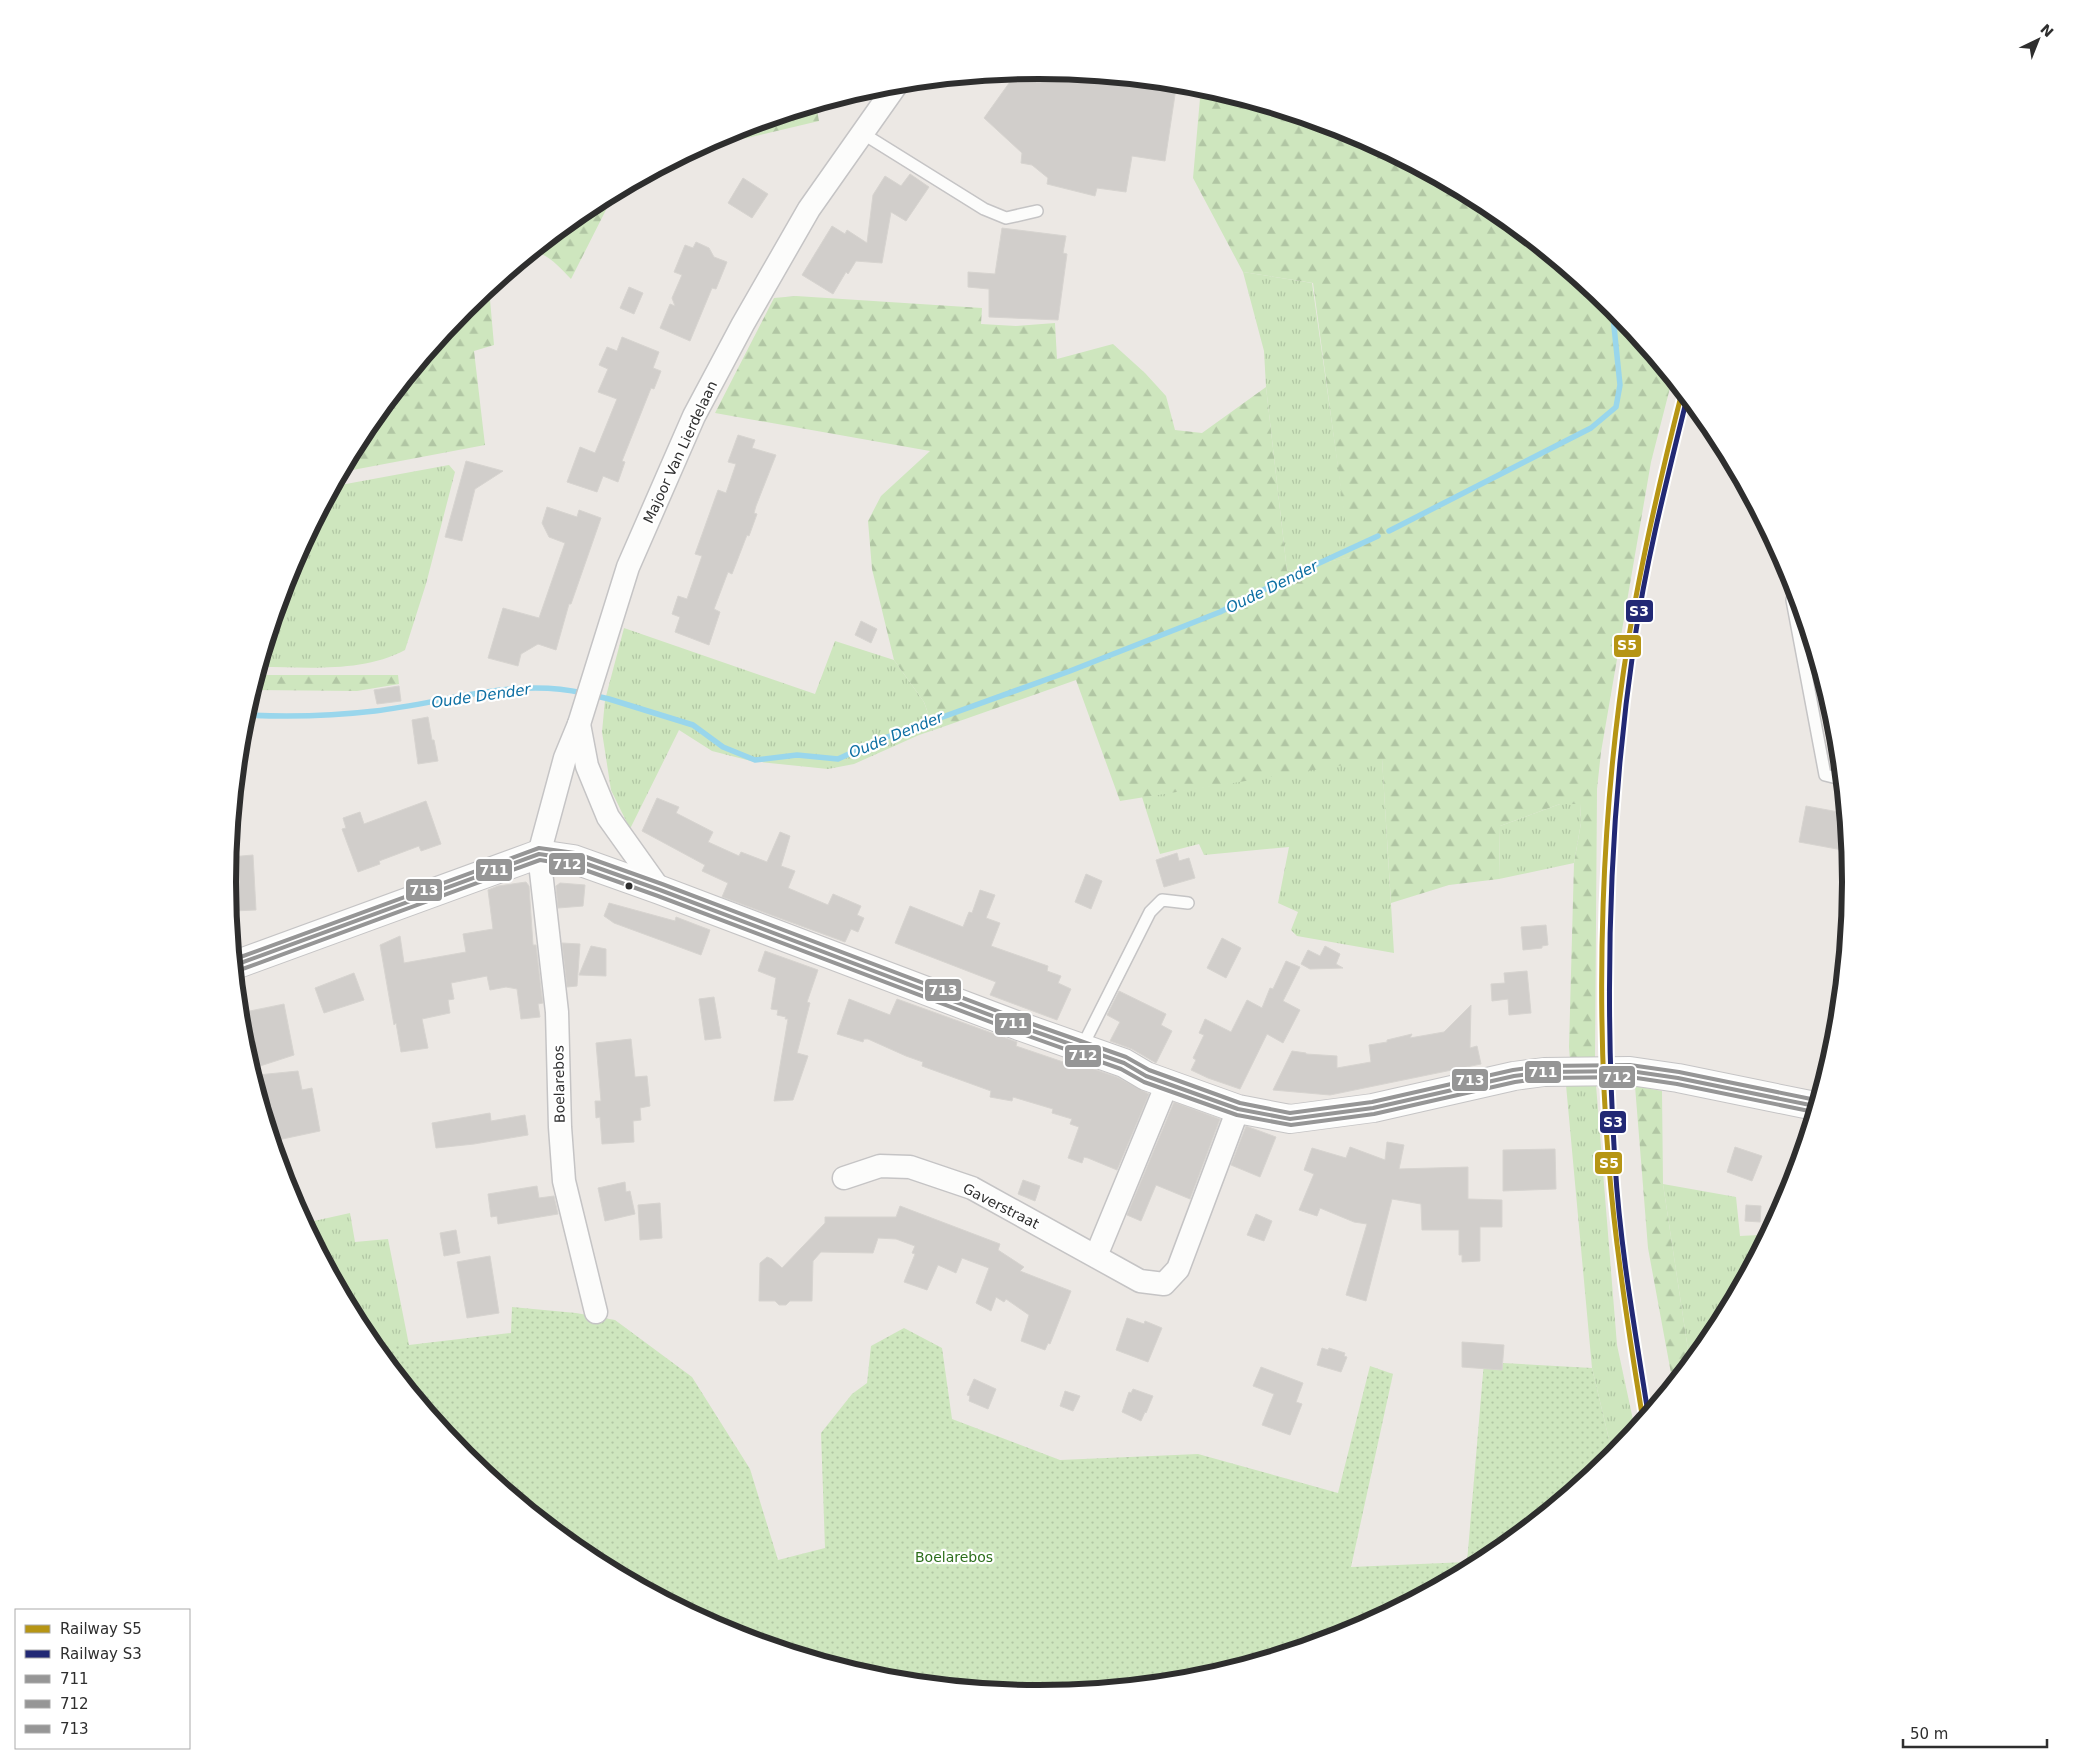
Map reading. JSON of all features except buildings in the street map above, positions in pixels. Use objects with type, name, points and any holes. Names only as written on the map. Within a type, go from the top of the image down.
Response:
[{"type":"street","name":"Majoor Van Lierdelaan","points":[[539,854],[565,758],[584,707],[628,567],[694,416],[743,324],[809,208],[891,93]]},
{"type":"street","points":[[584,707],[588,766],[608,817],[660,890]]},
{"type":"street","points":[[240,963],[539,854],[574,859],[660,890],[1081,1049],[1124,1063],[1146,1076],[1238,1109],[1290,1119],[1373,1108],[1514,1076],[1544,1072],[1621,1071],[1678,1078],[1810,1105]]},
{"type":"street","name":"Boelarebos","points":[[539,854],[557,1012],[560,1127],[564,1181],[596,1312]]},
{"type":"street","points":[[1096,1256],[1167,1084]]},
{"type":"street","name":"Gaverstraat","points":[[844,1178],[880,1166],[910,1167],[972,1188],[1140,1281],[1164,1284],[1178,1269],[1238,1109]]},
{"type":"lane","points":[[862,133],[984,209],[1006,218],[1037,211]]},
{"type":"lane","points":[[1793,607],[1825,775],[1835,778]]},
{"type":"lane","points":[[1081,1049],[1150,912],[1162,900],[1188,902]]},
{"type":"green space","points":[[1200,95],[1247,106],[1297,121],[1346,140],[1441,186],[1485,214],[1528,245],[1569,278],[1607,314],[1643,352],[1670,386],[1651,462],[1601,752],[1597,789],[1595,1059],[1570,1061],[1569,1047],[1574,863],[1581,823],[1580,804],[1560,804],[1500,826],[1499,879],[1449,885],[1391,903],[1382,759],[1120,801],[1076,680],[934,730],[924,702],[894,660],[872,569],[868,521],[881,496],[930,451],[715,413],[774,298],[796,296],[982,308],[981,324],[1016,326],[1055,323],[1057,359],[1113,344],[1145,373],[1166,396],[1175,430],[1202,433],[1266,387],[1287,571],[1350,557],[1313,283],[1243,272],[1193,178]]},
{"type":"green space","points":[[817,110],[819,121],[725,143],[781,121]]},
{"type":"green space","points":[[609,204],[571,279],[559,266],[540,253]]},
{"type":"green space","points":[[1243,272],[1312,283],[1351,557],[1287,571],[1266,387],[1264,351]]},
{"type":"green space","points":[[490,296],[494,345],[474,351],[485,445],[349,471],[402,393],[435,352]]},
{"type":"green space","points":[[449,465],[455,472],[426,584],[405,650],[371,662],[353,665],[315,668],[265,667],[278,624],[297,575],[340,485]]},
{"type":"green space","points":[[624,628],[815,694],[835,641],[894,660],[924,702],[934,730],[854,764],[828,769],[751,761],[712,751],[679,730],[630,829],[611,790],[602,732],[605,700]]},
{"type":"green space","points":[[263,675],[398,675],[399,684],[357,691],[259,690]]},
{"type":"green space","points":[[1382,758],[1394,953],[1297,936],[1291,930],[1298,912],[1278,903],[1289,847],[1204,855],[1199,844],[1160,854],[1142,797]]},
{"type":"green space","points":[[1560,804],[1580,804],[1581,823],[1574,863],[1499,879],[1500,826]]},
{"type":"green space","points":[[1566,1085],[1596,1085],[1617,1345],[1634,1422],[1611,1446],[1592,1368]]},
{"type":"green space","points":[[1635,1086],[1662,1091],[1663,1184],[1689,1354],[1672,1376],[1648,1248]]},
{"type":"green space","points":[[1663,1184],[1736,1197],[1740,1236],[1759,1235],[1735,1284],[1689,1354]]},
{"type":"green space","points":[[350,1213],[355,1242],[388,1239],[409,1345],[383,1345],[343,1284],[312,1221]]},
{"type":"green space","name":"Boelarebos","points":[[512,1307],[576,1313],[615,1320],[692,1377],[750,1469],[778,1560],[825,1548],[821,1433],[852,1394],[867,1383],[871,1346],[904,1328],[942,1348],[952,1419],[1060,1460],[1198,1454],[1338,1493],[1370,1366],[1393,1374],[1351,1567],[1466,1562],[1441,1578],[1394,1602],[1346,1624],[1297,1643],[1247,1658],[1196,1670],[1144,1678],[1092,1684],[986,1684],[882,1670],[831,1658],[781,1643],[732,1624],[637,1578],[593,1550],[509,1486],[471,1450],[435,1412],[383,1345],[409,1345],[511,1333]]},
{"type":"green space","name":"Boelarebos","points":[[1484,1362],[1592,1368],[1611,1446],[1569,1486],[1528,1519],[1467,1561]]},
{"type":"waterway","name":"Oude Dender","points":[[1389,531],[1591,428],[1616,407],[1620,385],[1613,321]]},
{"type":"waterway","name":"Oude Dender","points":[[592,695],[693,725],[723,747],[755,760],[797,755],[838,759],[879,740],[1070,671],[1220,612],[1289,577],[1378,536]]},
{"type":"waterway","name":"Oude Dender","points":[[253,715],[310,716],[359,713],[479,693],[531,688],[583,693]]},
{"type":"rail line","name":"S5","points":[[1642,1413],[1623,1294],[1609,1167],[1602,1037],[1603,904],[1606,837],[1612,771],[1628,642],[1652,516],[1680,399]]},
{"type":"rail line","name":"S3","points":[[1647,1407],[1624,1257],[1617,1194],[1610,1033],[1611,903],[1619,773],[1634,644],[1651,551],[1685,406]]},
{"type":"transit line","name":"713","points":[[240,957],[539,848],[575,853],[1021,1020],[1126,1057],[1149,1070],[1240,1103],[1290,1113],[1372,1102],[1513,1070],[1544,1066],[1630,1065],[1679,1072],[1812,1099]]},
{"type":"transit line","name":"711","points":[[240,963],[539,854],[573,859],[660,890],[1019,1026],[1124,1063],[1146,1076],[1238,1109],[1290,1119],[1373,1108],[1514,1076],[1544,1072],[1630,1071],[1678,1078],[1810,1105]]},
{"type":"transit line","name":"712","points":[[241,970],[540,860],[571,865],[658,896],[1017,1032],[1121,1069],[1144,1082],[1237,1115],[1291,1125],[1374,1114],[1515,1082],[1544,1078],[1630,1077],[1677,1084],[1809,1111]]}]
